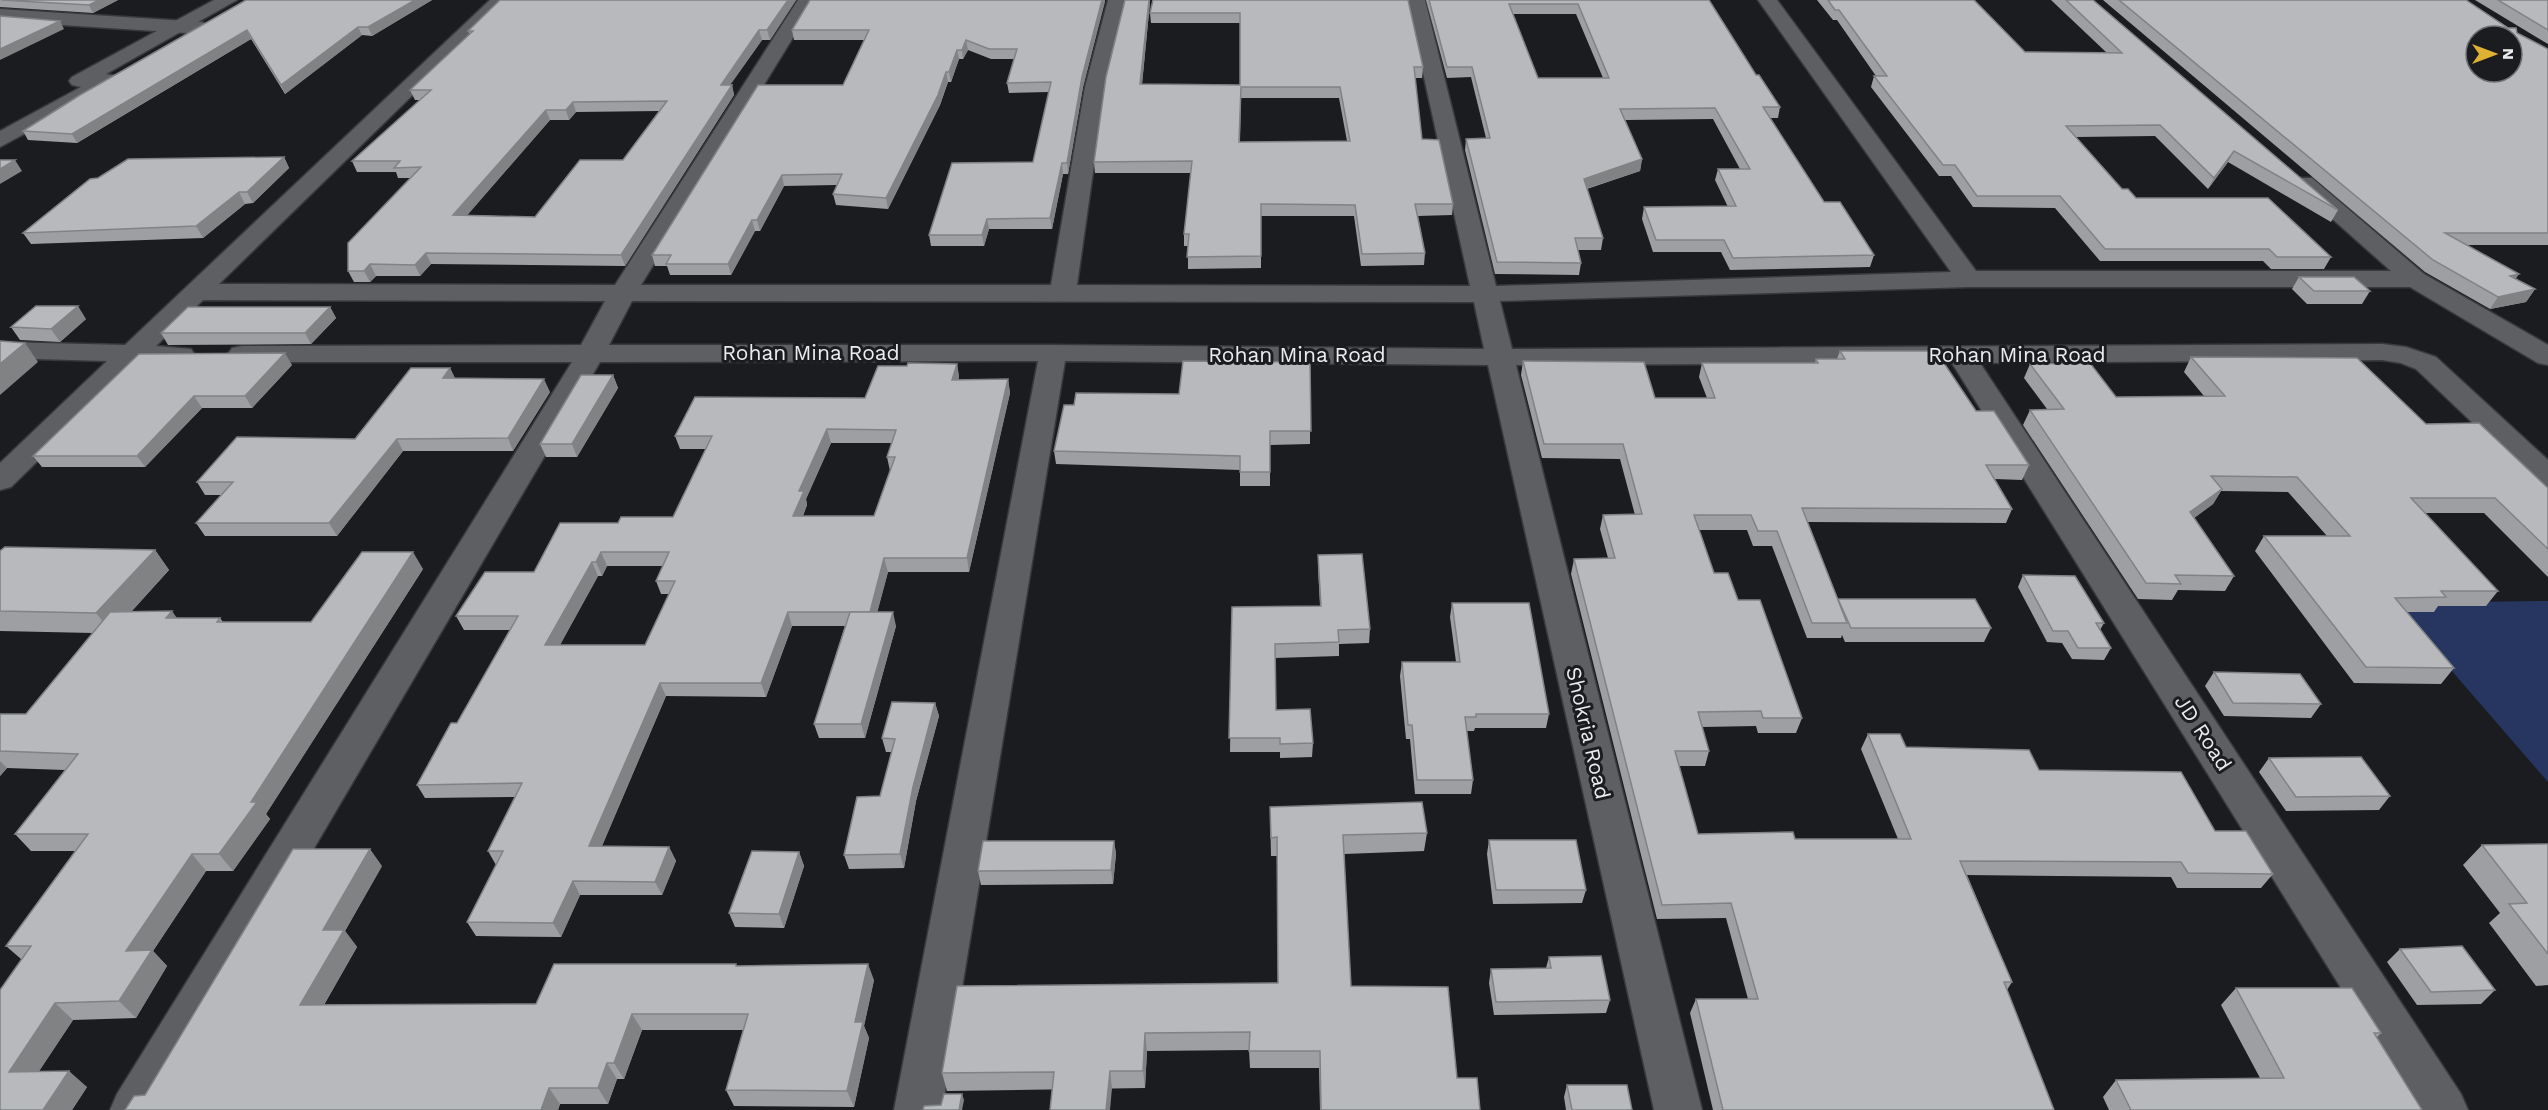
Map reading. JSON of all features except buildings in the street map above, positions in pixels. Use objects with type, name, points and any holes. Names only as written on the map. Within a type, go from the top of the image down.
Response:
[{"type":"street","points":[[0,124],[228,0]]},
{"type":"street","points":[[0,140],[252,0]]},
{"type":"street","points":[[0,480],[501,0]]},
{"type":"street","points":[[134,1110],[591,353],[623,292],[807,0]]},
{"type":"street","points":[[1063,295],[1095,87],[1117,0]]},
{"type":"street","name":"Shokria Road","points":[[1416,0],[1678,1110]]},
{"type":"street","points":[[1767,0],[1969,279]]},
{"type":"street","points":[[0,15],[202,28]]},
{"type":"street","points":[[2288,171],[2415,279],[2548,357]]},
{"type":"street","points":[[196,292],[1484,294],[1969,279],[2415,279]]},
{"type":"street","name":"Rohan Mina Road","points":[[0,350],[129,355],[1053,353],[1499,357],[2382,352],[2406,355],[2426,363],[2548,477]]},
{"type":"street","points":[[918,1110],[1053,353]]},
{"type":"street","name":"JD Road","points":[[1962,356],[2444,1110]]},
{"type":"shaded area","points":[[2548,601],[2548,782],[2393,603]]}]
